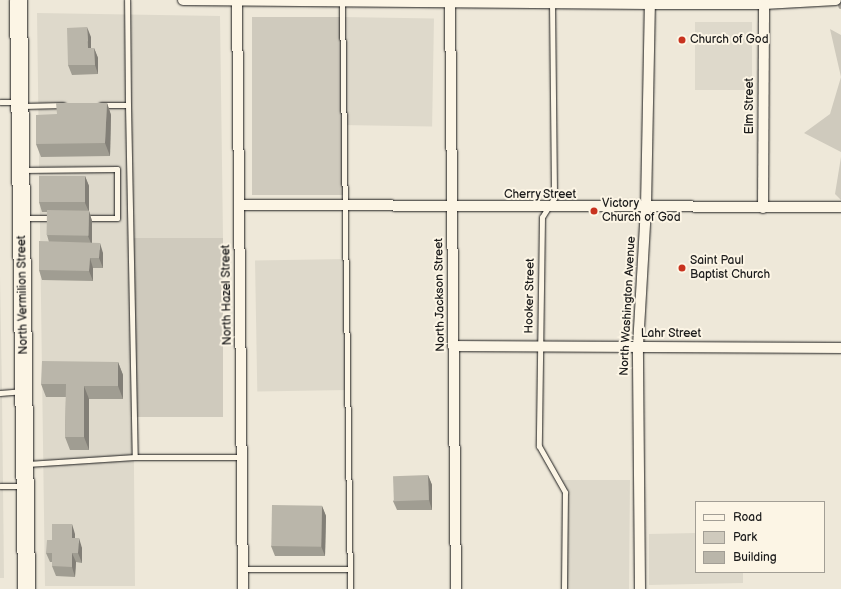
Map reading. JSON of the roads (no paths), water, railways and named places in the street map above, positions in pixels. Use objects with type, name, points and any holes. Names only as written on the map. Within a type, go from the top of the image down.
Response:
[{"type":"main road","name":"North Vermilion Street","points":[[18,0],[26,464],[26,589]]},
{"type":"street","points":[[183,0],[650,2],[764,4],[836,0]]},
{"type":"street","name":"North Hazel Street","points":[[237,1],[243,589]]},
{"type":"street","name":"North Jackson Street","points":[[450,1],[456,589]]},
{"type":"street","name":"North Washington Avenue","points":[[640,589],[638,346],[646,207],[650,2]]},
{"type":"street","name":"Elm Street","points":[[763,208],[764,4]]},
{"type":"street","name":"Cherry Street","points":[[238,205],[451,208],[841,208]]},
{"type":"street","name":"Lahr Street","points":[[453,346],[841,348]]},
{"type":"lane","points":[[127,0],[135,457]]},
{"type":"lane","points":[[342,1],[350,589]]},
{"type":"lane","name":"Hooker Street","points":[[552,2],[554,198],[542,217],[539,346],[539,446],[565,492],[564,589]]},
{"type":"lane","points":[[0,102],[68,105]]},
{"type":"lane","points":[[91,105],[128,105]]},
{"type":"lane","points":[[21,170],[117,169],[117,218],[78,218]]},
{"type":"lane","points":[[22,218],[63,218]]},
{"type":"lane","points":[[0,393],[24,391]]},
{"type":"lane","points":[[26,464],[135,457],[241,457]]},
{"type":"lane","points":[[0,486],[25,486]]},
{"type":"lane","points":[[243,569],[349,569]]},
{"type":"waterway","points":[[839,0],[841,7]]},
{"type":"place","name":"Church of God","points":[[682,40]]},
{"type":"place","name":"Victory Church of God","points":[[594,211]]},
{"type":"place","name":"Saint Paul Baptist Church","points":[[682,268]]}]
